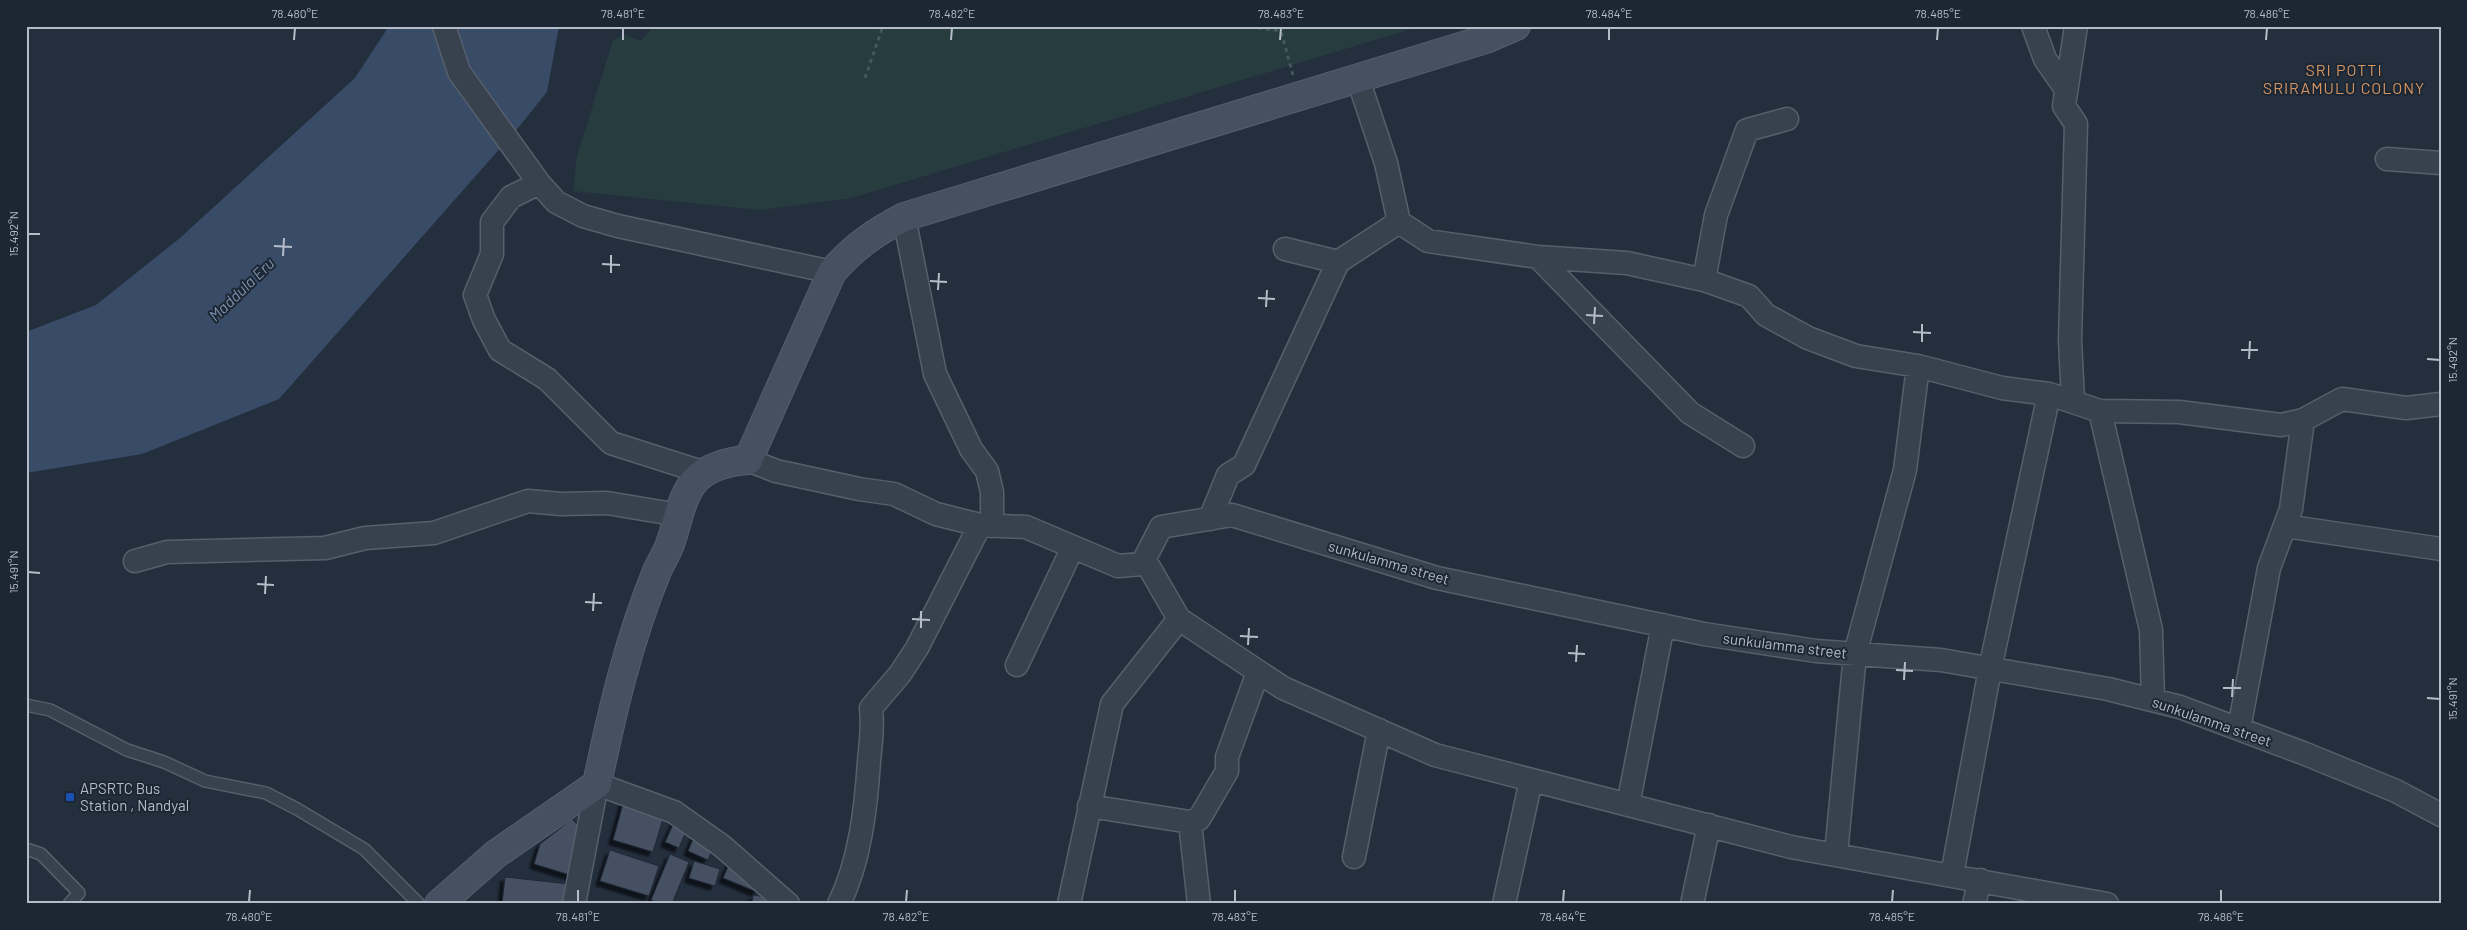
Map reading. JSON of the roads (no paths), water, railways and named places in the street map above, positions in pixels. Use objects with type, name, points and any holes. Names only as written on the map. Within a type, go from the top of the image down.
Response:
[{"type":"main road","points":[[451,900],[496,854],[597,784],[610,718],[633,642],[691,485],[705,473],[725,464],[748,460],[832,272],[854,248],[875,232],[904,217],[1358,79],[1486,39],[1516,26]]},
{"type":"street","points":[[444,26],[459,72],[518,150],[539,183],[556,202],[583,216],[618,226],[832,272]]},
{"type":"street","points":[[2033,26],[2045,59],[2065,88]]},
{"type":"street","points":[[2073,400],[2070,340],[2076,124],[2064,106],[2065,88],[2076,26]]},
{"type":"street","points":[[1358,79],[1386,163],[1399,222],[1428,241],[1538,258],[1627,263],[1704,280],[1749,296],[1766,315],[1808,338],[1856,356],[1918,366],[2002,388],[2049,394],[2073,400],[2100,411],[2179,412],[2281,425],[2303,420],[2342,399],[2406,408],[2441,404]]},
{"type":"street","points":[[1704,280],[1716,215],[1747,130],[1787,119]]},
{"type":"street","points":[[2387,159],[2441,164]]},
{"type":"street","points":[[539,183],[511,197],[492,222],[492,254],[475,295],[484,320],[500,350],[548,379],[611,443],[705,473]]},
{"type":"street","points":[[839,904],[860,838],[869,788],[874,728],[871,708],[900,674],[917,648],[986,526],[992,492],[987,471],[971,449],[934,374],[904,217]]},
{"type":"street","points":[[1210,518],[1228,475],[1244,465],[1338,262],[1399,222]]},
{"type":"street","points":[[1285,249],[1338,262]]},
{"type":"street","points":[[1538,258],[1690,413],[1742,446]]},
{"type":"street","points":[[1836,854],[1855,654],[1905,470],[1918,366]]},
{"type":"street","points":[[1952,875],[1990,669],[2049,394]]},
{"type":"street","points":[[2100,411],[2151,630],[2152,700]]},
{"type":"street","points":[[2239,729],[2269,568],[2291,509],[2303,420]]},
{"type":"street","points":[[748,460],[776,471],[859,489],[894,494],[936,514],[986,526],[1026,527],[1118,566],[1142,564],[1149,566],[1179,619],[1258,672],[1283,688],[1435,755],[1791,846],[2107,904]]},
{"type":"street","points":[[135,561],[167,552],[325,548],[365,538],[434,533],[528,501],[561,504],[607,503],[679,515]]},
{"type":"street","name":"sunkulamma street","points":[[1142,564],[1161,528],[1232,515],[1437,578],[1662,625],[1806,650],[1941,660],[2108,689],[2180,707],[2239,729],[2396,791],[2441,815]]},
{"type":"street","points":[[2285,526],[2441,549]]},
{"type":"street","points":[[1017,665],[1073,547]]},
{"type":"street","points":[[1069,904],[1112,704],[1179,619]]},
{"type":"street","points":[[1628,805],[1662,625]]},
{"type":"street","points":[[1089,806],[1190,822],[1200,819],[1227,771],[1227,757],[1258,672]]},
{"type":"street","points":[[1354,856],[1379,730]]},
{"type":"street","points":[[1504,904],[1531,780]]},
{"type":"street","points":[[574,904],[597,784],[674,812],[722,846],[788,904]]},
{"type":"street","points":[[1190,822],[1199,904]]},
{"type":"street","points":[[1692,904],[1709,825]]},
{"type":"street","points":[[1974,904],[1980,880]]},
{"type":"lane","points":[[26,705],[50,710],[127,750],[164,762],[205,781],[266,793],[364,849],[419,904]]},
{"type":"lane","points":[[26,849],[41,854],[79,893],[69,904]]},
{"type":"water","name":"Maddula Eru","points":[[389,26],[559,26],[547,92],[518,128],[279,399],[142,454],[26,473],[26,332],[96,305],[180,238],[355,78]]},
{"type":"place","name":"APSRTC Bus Station , Nandyal","points":[[70,797]]},
{"type":"district","name":"SRI POTTI SRIRAMULU COLONY","points":[[2344,78]]}]
